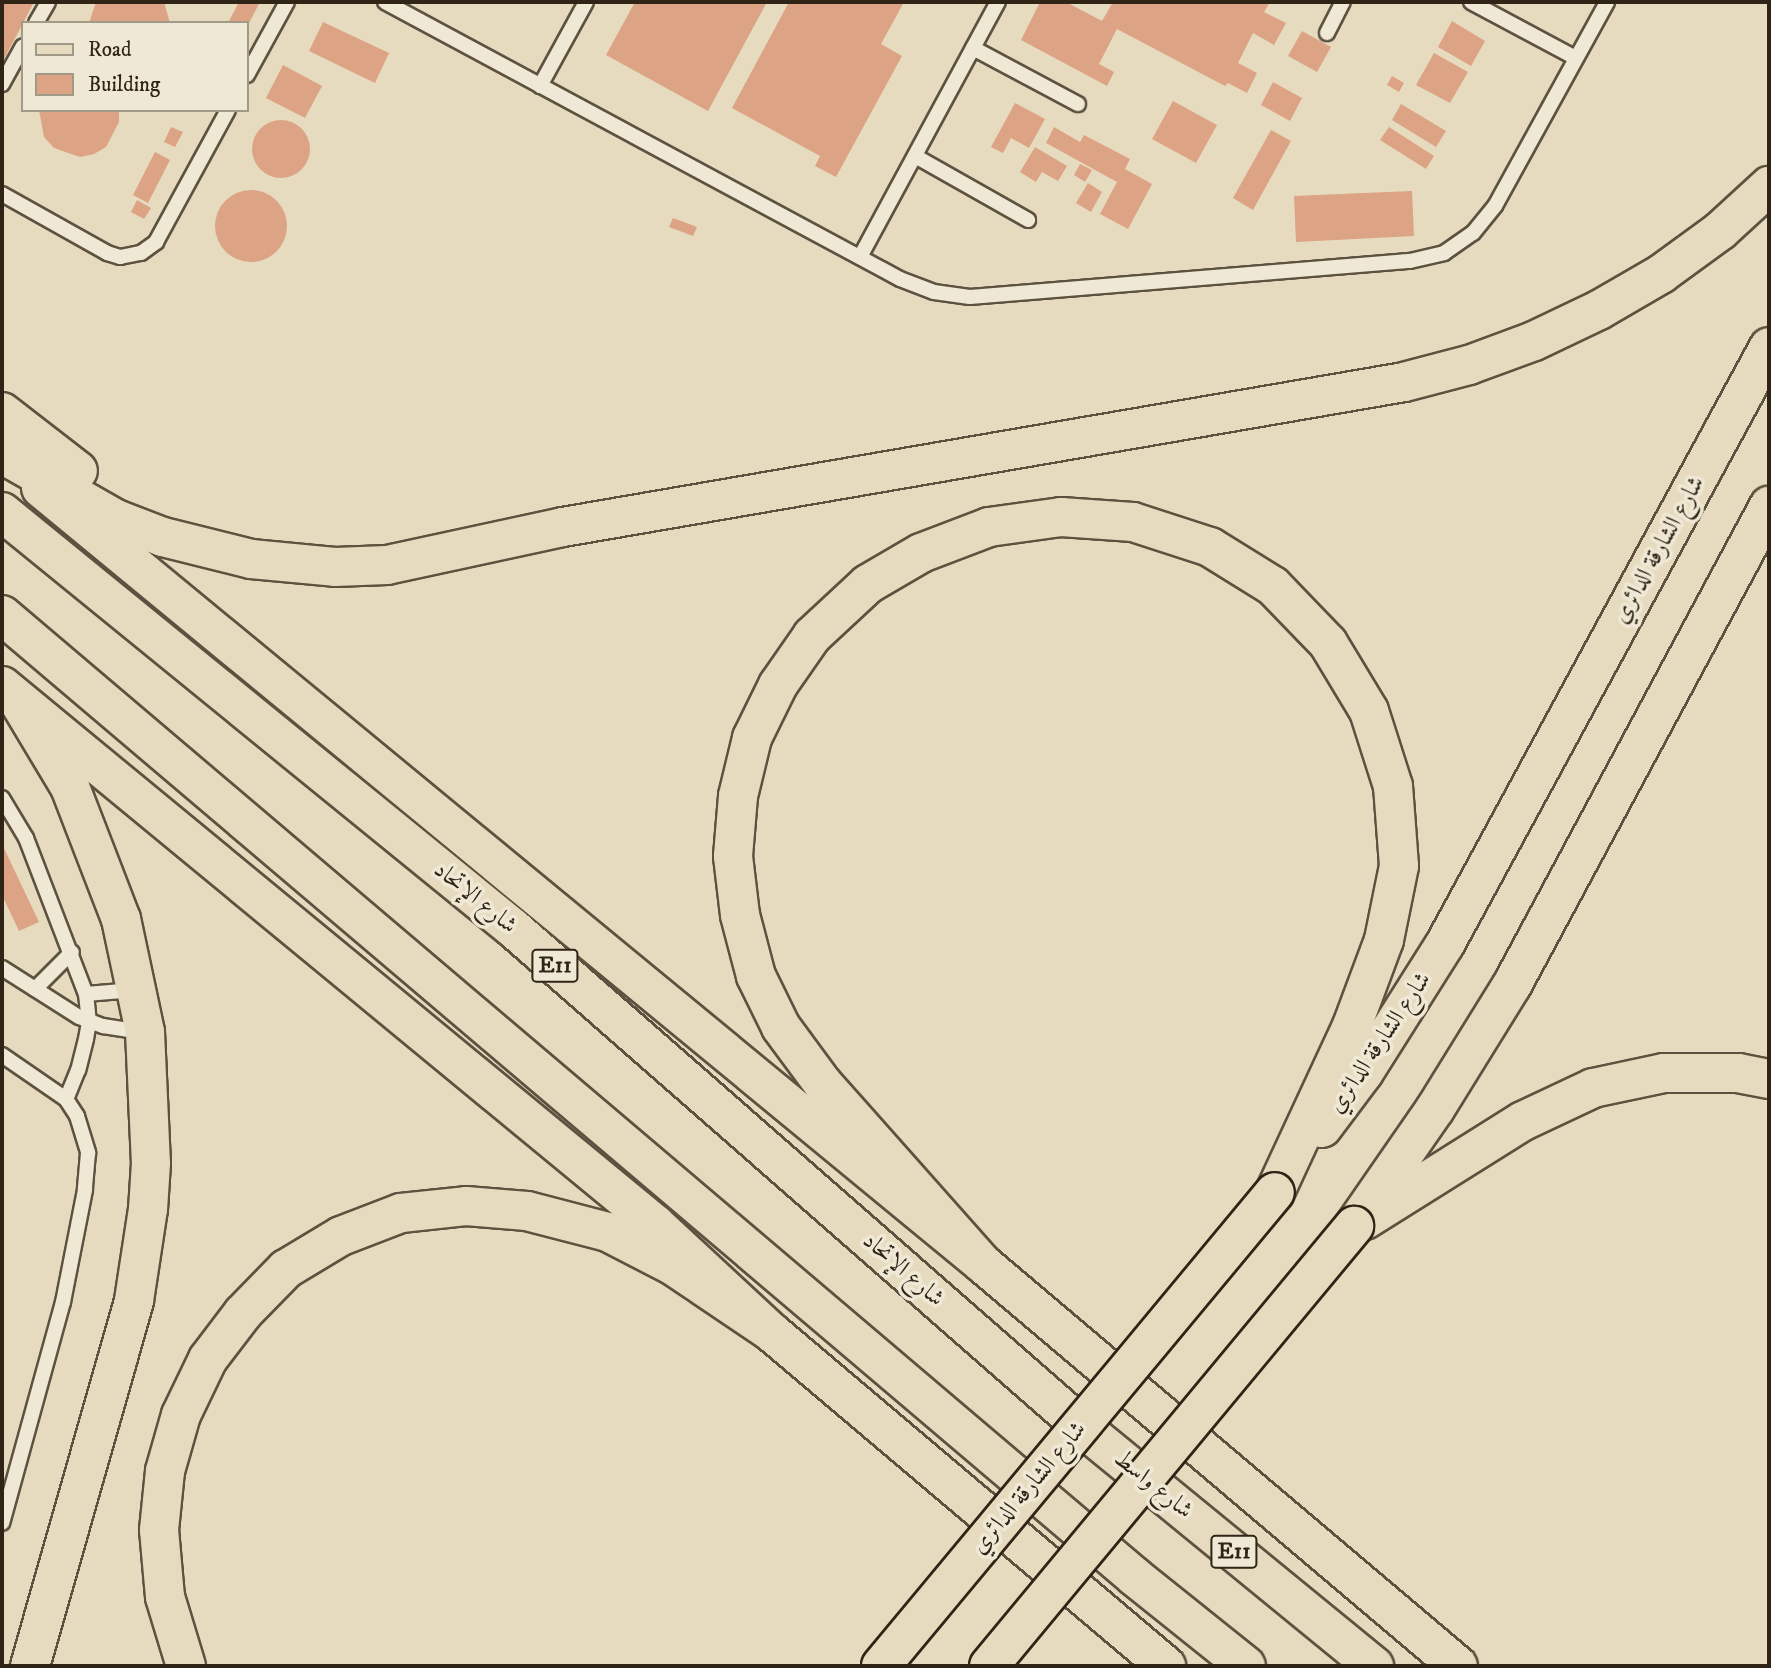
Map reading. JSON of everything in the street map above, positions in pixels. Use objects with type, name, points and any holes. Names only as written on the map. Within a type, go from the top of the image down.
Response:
[{"type":"main road","points":[[2,455],[116,520],[163,537],[251,559],[322,566],[387,565],[465,551],[563,527],[1404,382],[1469,365],[1534,341],[1630,292],[1720,230],[1769,186]]},
{"type":"main road","name":"شارع الشارقة الدائري","points":[[881,1666],[1275,1192],[1364,1072],[1445,944],[1769,347]]},
{"type":"main road","points":[[2,412],[80,473],[116,493],[194,523],[235,532],[275,538],[355,543],[563,527]]},
{"type":"main road","points":[[2,455],[983,1264],[1458,1666]]},
{"type":"main road","points":[[989,1666],[1354,1226],[1435,1109],[1512,985],[1769,506]]},
{"type":"main road","name":"شارع الإتحاد","points":[[2,512],[514,929],[1094,1437]]},
{"type":"main road","points":[[983,1264],[823,1084],[781,1027],[756,976],[740,915],[733,856],[738,796],[752,738],[778,685],[812,636],[868,584],[921,553],[989,527],[1061,517],[1133,522],[1209,547],[1273,586],[1283,595],[1328,643],[1369,711],[1393,786],[1399,866],[1392,903],[1384,940],[1352,1026],[1275,1192]]},
{"type":"main road","points":[[2,615],[1026,1485],[1246,1666]]},
{"type":"main road","points":[[10,694],[69,788],[97,852],[121,919],[145,1032],[151,1163],[136,1289],[30,1666]]},
{"type":"main road","points":[[10,694],[656,1225],[770,1331],[1166,1666]]},
{"type":"main road","points":[[1354,1226],[1523,1121],[1593,1088],[1664,1073],[1738,1073],[1769,1079]]},
{"type":"main road","points":[[186,1666],[165,1597],[159,1530],[165,1471],[181,1415],[208,1359],[243,1313],[286,1269],[341,1236],[401,1213],[466,1206],[527,1211],[608,1232],[672,1265],[770,1331]]},
{"type":"main road","name":"شارع واسط","points":[[1094,1437],[1374,1666]]},
{"type":"lane","points":[[37,21],[48,2]]},
{"type":"lane","points":[[248,73],[287,2]]},
{"type":"lane","points":[[385,2],[917,287],[970,297],[1427,258],[1459,244],[1485,221],[1607,2]]},
{"type":"lane","points":[[540,86],[586,2]]},
{"type":"lane","points":[[860,257],[998,2]]},
{"type":"lane","points":[[1327,33],[1343,2]]},
{"type":"lane","points":[[1471,2],[1576,58]]},
{"type":"lane","points":[[973,48],[1078,104]]},
{"type":"lane","points":[[2,84],[21,50]]},
{"type":"lane","points":[[2,194],[107,253],[120,257],[141,253],[156,242],[227,112]]},
{"type":"lane","points":[[915,156],[1028,220]]},
{"type":"lane","points":[[2,797],[26,838],[72,951],[86,994],[89,1022],[83,1054],[66,1099]]},
{"type":"lane","points":[[34,989],[72,951]]},
{"type":"lane","points":[[2,968],[89,1022],[145,1032]]},
{"type":"lane","points":[[86,994],[138,990]]},
{"type":"lane","points":[[2,1055],[66,1099],[83,1133],[88,1153],[86,1181],[63,1302],[2,1522]]},
{"type":"building","points":[[2,2],[34,2],[24,21],[21,21],[21,27],[2,63]]},
{"type":"building","points":[[96,2],[164,2],[169,21],[90,21]]},
{"type":"building","points":[[239,2],[260,2],[248,25],[248,21],[229,21]]},
{"type":"building","points":[[635,2],[767,2],[708,111],[606,55]]},
{"type":"building","points":[[789,2],[904,2],[881,44],[902,56],[836,177],[815,166],[820,156],[732,108]]},
{"type":"building","points":[[1040,2],[1066,2],[1102,21],[1113,2],[1270,2],[1264,12],[1286,23],[1274,45],[1253,33],[1238,63],[1257,73],[1247,93],[1228,83],[1225,86],[1117,29],[1099,64],[1114,72],[1107,86],[1021,40]]},
{"type":"building","points":[[1452,21],[1485,41],[1471,66],[1438,47]]},
{"type":"building","points":[[323,22],[389,53],[375,83],[309,51]]},
{"type":"building","points":[[1302,31],[1331,47],[1317,72],[1288,56]]},
{"type":"building","points":[[1434,53],[1468,72],[1450,103],[1416,85]]},
{"type":"building","points":[[283,65],[322,86],[305,118],[266,98]]},
{"type":"building","points":[[1392,76],[1404,83],[1399,92],[1387,85]]},
{"type":"building","points":[[1273,82],[1302,98],[1290,121],[1261,105]]},
{"type":"building","points":[[1173,101],[1217,125],[1196,163],[1152,139]]},
{"type":"building","points":[[1015,103],[1045,119],[1029,148],[1011,138],[1003,153],[991,147]]},
{"type":"building","points":[[1401,104],[1446,131],[1436,147],[1392,120]]},
{"type":"building","points":[[39,112],[119,112],[119,122],[106,147],[94,154],[80,157],[54,148],[44,137]]},
{"type":"building","points":[[275,120],[287,120],[302,128],[310,143],[310,155],[302,170],[287,178],[275,178],[260,170],[252,155],[252,143],[260,128]]},
{"type":"building","points":[[171,127],[183,132],[175,147],[164,142]]},
{"type":"building","points":[[1054,127],[1080,142],[1084,135],[1130,159],[1125,169],[1152,184],[1128,229],[1100,214],[1117,182],[1046,143]]},
{"type":"building","points":[[1389,127],[1434,156],[1426,169],[1380,140]]},
{"type":"building","points":[[1271,130],[1291,141],[1253,210],[1233,198]]},
{"type":"building","points":[[1035,147],[1067,166],[1058,181],[1042,172],[1036,182],[1020,172]]},
{"type":"building","points":[[155,152],[170,160],[148,203],[133,195]]},
{"type":"building","points":[[1080,164],[1092,170],[1085,182],[1074,175]]},
{"type":"building","points":[[1088,183],[1102,192],[1091,212],[1076,203]]},
{"type":"building","points":[[244,190],[258,190],[277,200],[287,219],[287,233],[277,252],[258,262],[244,262],[225,252],[215,233],[215,219],[225,200]]},
{"type":"building","points":[[1412,191],[1414,236],[1296,242],[1294,196]]},
{"type":"building","points":[[137,200],[151,208],[144,219],[131,212]]},
{"type":"building","points":[[673,218],[697,227],[693,236],[669,227]]},
{"type":"building","points":[[2,844],[39,922],[19,931],[2,895]]}]
